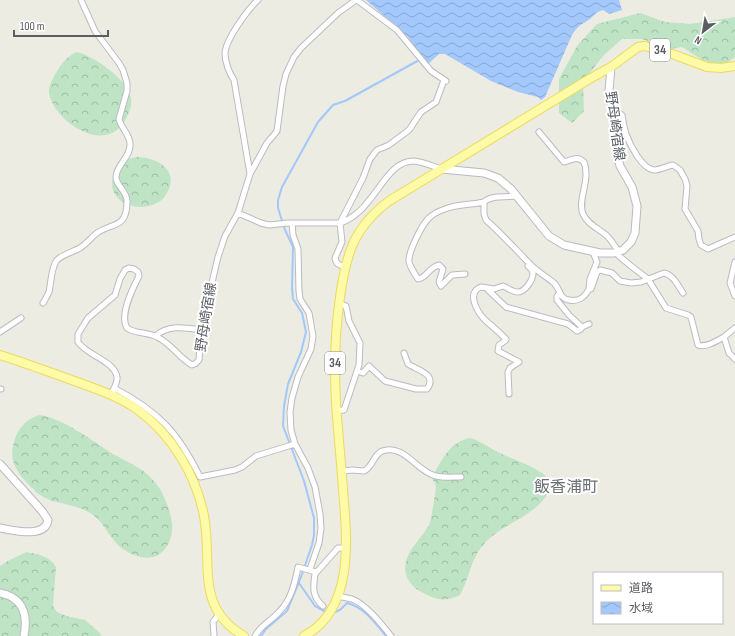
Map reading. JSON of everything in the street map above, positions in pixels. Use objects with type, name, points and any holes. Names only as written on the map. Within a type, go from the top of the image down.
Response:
[{"type":"main road","name":"野母崎宿線","points":[[304,636],[319,626],[327,610],[337,596],[345,569],[347,548],[335,364],[337,321],[345,267],[350,250],[356,236],[367,221],[381,207],[441,169],[611,67],[638,47],[645,46],[675,54],[707,67],[721,68],[735,66]]},
{"type":"main road","points":[[0,354],[112,391],[137,410],[170,442],[182,459],[199,496],[204,516],[208,581],[210,595],[215,609],[232,628],[244,636]]},
{"type":"street","points":[[43,303],[48,293],[53,266],[56,261],[80,248],[101,231],[120,222],[125,216],[127,200],[124,191],[117,181],[116,175],[117,171],[127,157],[131,145],[119,119],[126,97],[127,83],[119,62],[95,31],[81,0]]},
{"type":"street","points":[[250,174],[234,80],[228,68],[225,54],[228,43],[250,7],[258,0]]},
{"type":"street","points":[[345,267],[336,261],[342,242],[340,223],[363,178],[370,158],[377,150],[389,145],[409,130],[421,112],[436,102],[445,81],[431,71],[397,30],[356,0]]},
{"type":"street","name":"野母崎宿線","points":[[112,391],[117,376],[114,368],[82,347],[77,339],[78,334],[88,318],[116,295],[122,274],[127,269],[134,269],[139,275],[130,295],[125,324],[129,330],[156,336],[192,365],[199,360],[202,330],[218,257],[225,236],[238,213],[250,174],[267,142],[277,131],[282,86],[294,57],[310,38],[338,13],[356,0]]},
{"type":"street","name":"野母崎宿線","points":[[611,67],[609,91],[610,100],[616,110],[618,158],[620,166],[632,187],[637,206],[634,236],[629,245],[618,253]]},
{"type":"street","points":[[616,110],[622,115],[626,133],[632,146],[641,162],[647,168],[659,170],[673,165],[680,170],[687,186],[685,210],[698,231],[701,245],[708,249],[735,237]]},
{"type":"street","points":[[539,132],[564,162],[574,158],[579,158],[584,162],[587,175],[582,206],[584,216],[594,228],[606,235],[618,253],[631,266],[648,279],[665,306],[692,318],[698,345],[702,346],[711,343],[724,337],[735,328]]},
{"type":"street","points":[[238,213],[269,226],[290,223],[340,223],[346,221],[358,212],[371,198],[388,175],[407,162],[419,162],[448,171],[474,172],[493,176],[504,182],[518,196],[553,239],[564,245],[593,252],[607,254],[618,253]]},
{"type":"street","points":[[465,274],[452,275],[441,286],[439,282],[443,269],[439,264],[432,267],[423,278],[418,279],[408,261],[411,249],[428,219],[443,209],[456,205],[484,202],[491,198],[518,196]]},
{"type":"street","points":[[484,202],[484,214],[486,220],[532,266],[554,282],[558,287],[561,296],[568,300],[575,300],[585,296],[589,289],[591,289],[598,270],[612,274],[624,282],[631,283],[641,282],[664,272],[668,273],[683,293]]},
{"type":"street","points":[[290,223],[298,249],[300,299],[309,313],[313,336],[310,348],[298,377],[290,412],[291,430],[295,444],[308,468],[315,487],[320,514],[321,528],[319,543],[309,569]]},
{"type":"street","points":[[509,394],[508,372],[510,368],[519,362],[498,350],[499,345],[506,340],[506,338],[480,315],[473,298],[474,293],[481,286],[497,289],[503,286],[519,292],[529,284],[533,272],[515,253],[514,248]]},
{"type":"street","points":[[589,289],[590,279],[597,262],[593,252]]},
{"type":"street","points":[[735,262],[730,284],[735,296]]},
{"type":"street","points":[[486,288],[506,307],[568,324],[577,332],[582,327],[589,324]]},
{"type":"street","points":[[560,293],[557,298],[561,306],[575,322],[582,327]]},
{"type":"street","points":[[337,411],[344,410],[358,371],[360,343],[349,321],[346,306],[339,303]]},
{"type":"street","points":[[0,332],[21,318]]},
{"type":"street","points":[[156,336],[159,333],[175,328],[202,330]]},
{"type":"street","points":[[724,337],[729,353],[735,359]]},
{"type":"street","points":[[358,371],[363,373],[369,366],[385,381],[416,389],[427,389],[430,380],[427,375],[423,371],[408,364],[404,353]]},
{"type":"street","points":[[112,391],[130,396],[150,410],[172,431],[184,446],[200,476],[235,470],[256,456],[295,444]]},
{"type":"street","points":[[342,471],[364,471],[370,466],[378,454],[387,450],[396,450],[416,465],[436,477],[461,477]]},
{"type":"street","points":[[0,464],[42,511],[48,520],[46,527],[40,530],[26,531],[0,528]]},
{"type":"street","points":[[327,610],[314,596],[316,572],[338,548],[347,548]]},
{"type":"street","points":[[255,636],[263,626],[280,612],[284,606],[292,590],[298,567],[316,572]]},
{"type":"street","points":[[0,594],[18,601],[23,609],[26,621],[24,636]]},
{"type":"street","points":[[337,596],[359,603],[391,636]]},
{"type":"street","points":[[214,636],[213,622],[219,614]]},
{"type":"green space","points":[[640,13],[665,22],[690,24],[735,17],[735,57],[730,61],[718,64],[707,62],[682,47],[670,49],[642,39],[622,39],[603,56],[583,82],[584,111],[572,123],[559,113],[559,79],[577,46],[597,24]]},
{"type":"green space","points":[[77,52],[92,58],[109,69],[124,83],[131,98],[131,107],[128,116],[117,130],[108,135],[86,133],[76,128],[58,112],[52,103],[49,90],[52,80],[65,61]]},
{"type":"green space","points":[[136,157],[152,159],[158,162],[164,166],[171,178],[167,193],[162,200],[157,203],[140,207],[125,204],[119,200],[112,188],[112,180],[119,164]]},
{"type":"green space","points":[[39,415],[58,420],[77,430],[113,454],[142,470],[154,481],[166,501],[172,523],[171,538],[163,551],[158,555],[146,558],[128,552],[118,545],[101,522],[93,515],[80,508],[52,501],[37,493],[26,482],[15,467],[12,449],[16,437],[23,425],[30,419]]},
{"type":"green space","points":[[470,438],[536,469],[548,478],[552,484],[547,495],[540,504],[492,536],[484,544],[473,562],[460,595],[447,599],[434,598],[413,586],[406,576],[405,564],[411,550],[430,523],[436,486],[432,478],[452,447],[463,440]]},
{"type":"green space","points":[[26,552],[47,558],[56,567],[53,606],[57,612],[66,616],[85,620],[100,633],[101,636],[0,636],[0,566]]},
{"type":"water","points":[[366,0],[619,0],[622,10],[609,14],[603,10],[600,11],[576,29],[545,97],[541,100],[538,97],[518,92],[491,81],[445,54],[439,54],[427,65],[408,37]]},
{"type":"waterway","points":[[261,636],[266,629],[287,611],[301,577],[314,535],[314,518],[304,481],[283,426],[284,406],[288,384],[301,352],[306,332],[302,313],[293,299],[293,247],[285,230],[278,208],[278,200],[282,187],[318,122],[333,105],[345,101],[421,59]]},
{"type":"waterway","points":[[299,583],[315,606],[326,612]]},
{"type":"waterway","points":[[332,613],[340,610],[347,603],[353,605],[369,616],[386,636]]},
{"type":"district","name":"飯香浦町","points":[[566,487]]}]
